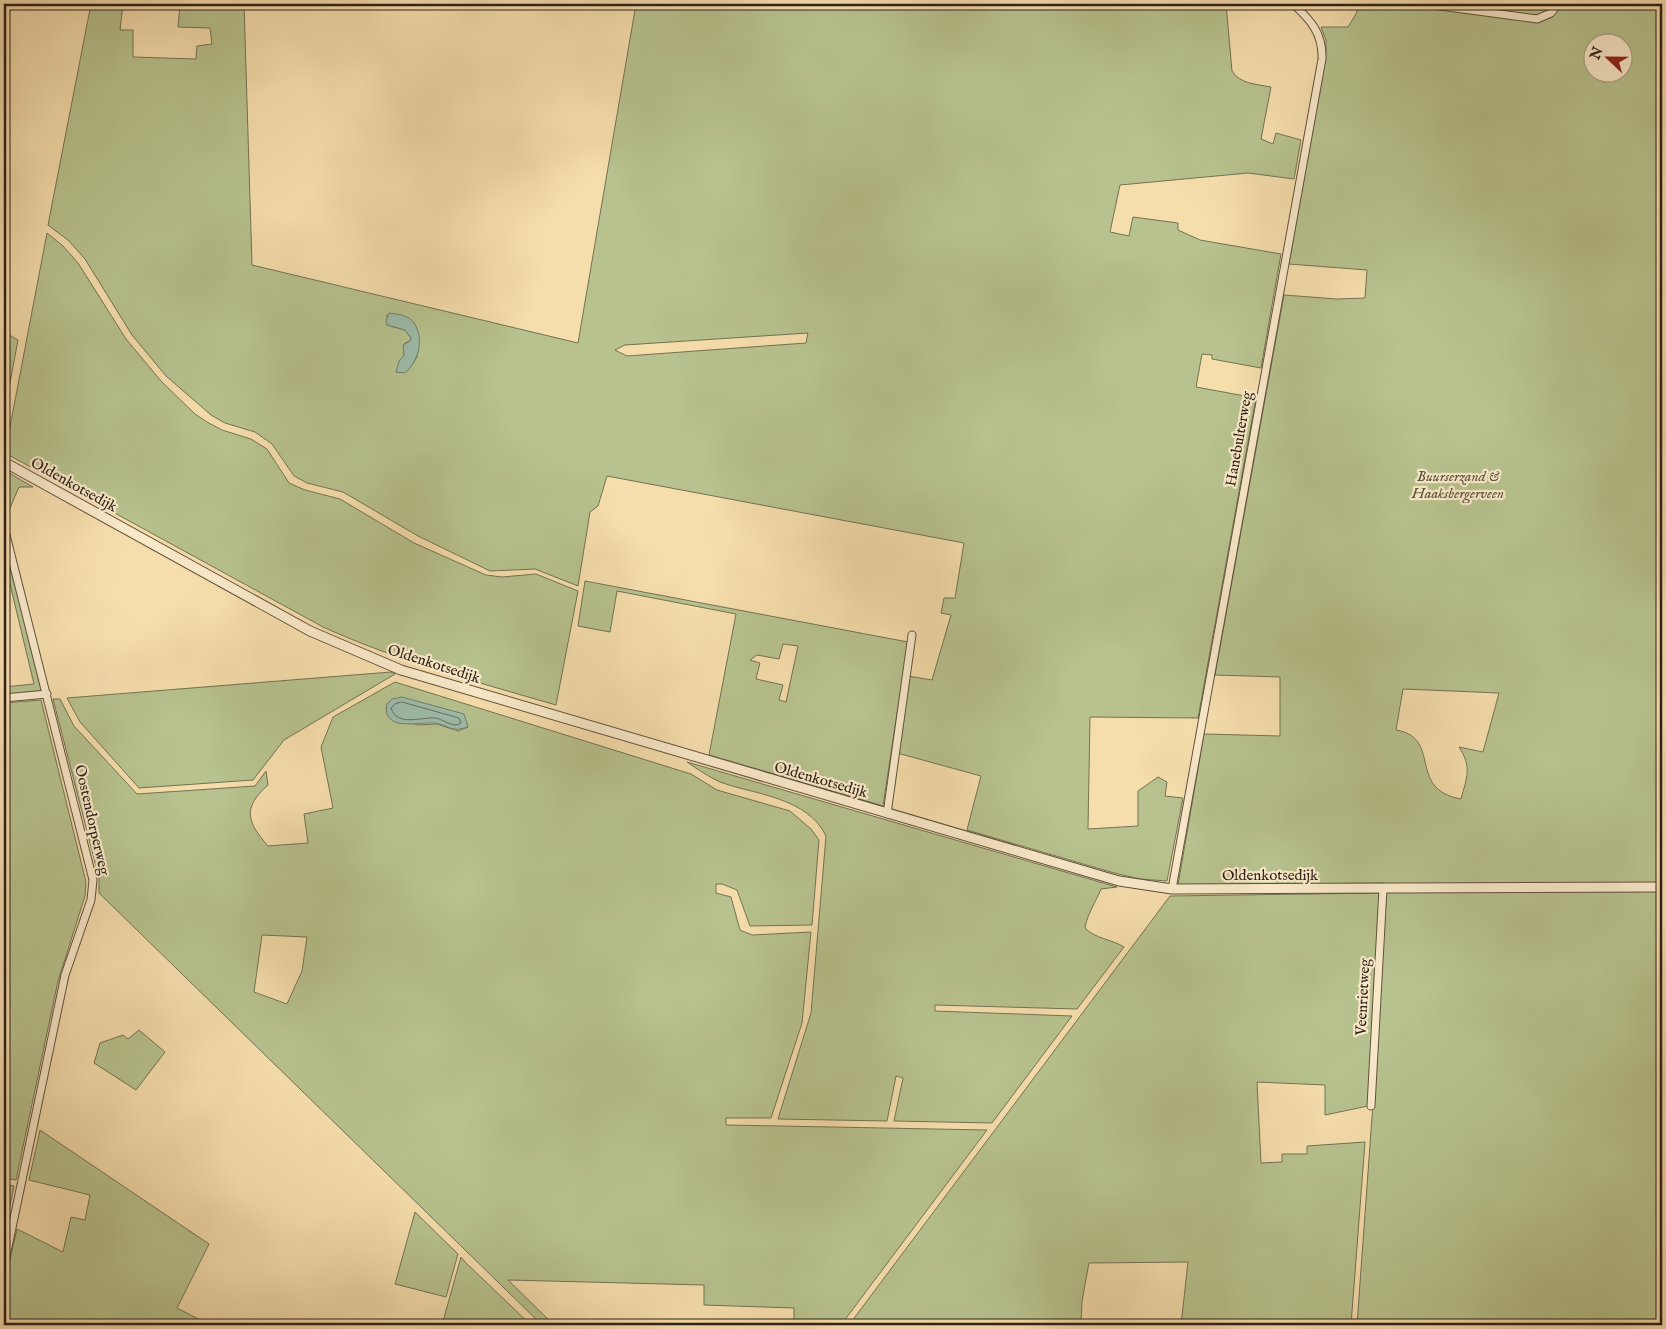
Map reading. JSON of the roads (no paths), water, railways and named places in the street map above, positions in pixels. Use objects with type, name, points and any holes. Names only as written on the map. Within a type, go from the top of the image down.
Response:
[{"type":"street","name":"Hanebulterweg","points":[[1172,889],[1322,59],[1321,39],[1318,31],[1309,18],[1293,4]]},
{"type":"street","points":[[1425,4],[1537,19],[1551,13],[1558,4]]},
{"type":"street","name":"Oldenkotsedijk","points":[[4,462],[310,631],[388,665],[1119,882],[1172,889],[1662,887]]},
{"type":"street","name":"Oostendorperweg","points":[[4,527],[93,880],[93,892],[65,975],[4,1266]]},
{"type":"street","name":"Oldenkotsedijk","points":[[887,814],[912,635]]},
{"type":"street","points":[[4,698],[47,694]]},
{"type":"street","name":"Veenrietweg","points":[[1371,1106],[1383,889]]},
{"type":"water","points":[[389,313],[403,315],[412,320],[419,336],[416,357],[405,373],[396,372],[399,361],[404,355],[403,345],[410,341],[411,338],[405,330],[387,325],[386,321]]},
{"type":"water","points":[[402,697],[464,714],[468,727],[458,729],[434,723],[403,724],[396,722],[390,719],[387,713],[387,704],[392,699]]},
{"type":"park label","name":"Buurserzand & Haaksbergerveen","points":[[1458,484]]}]
